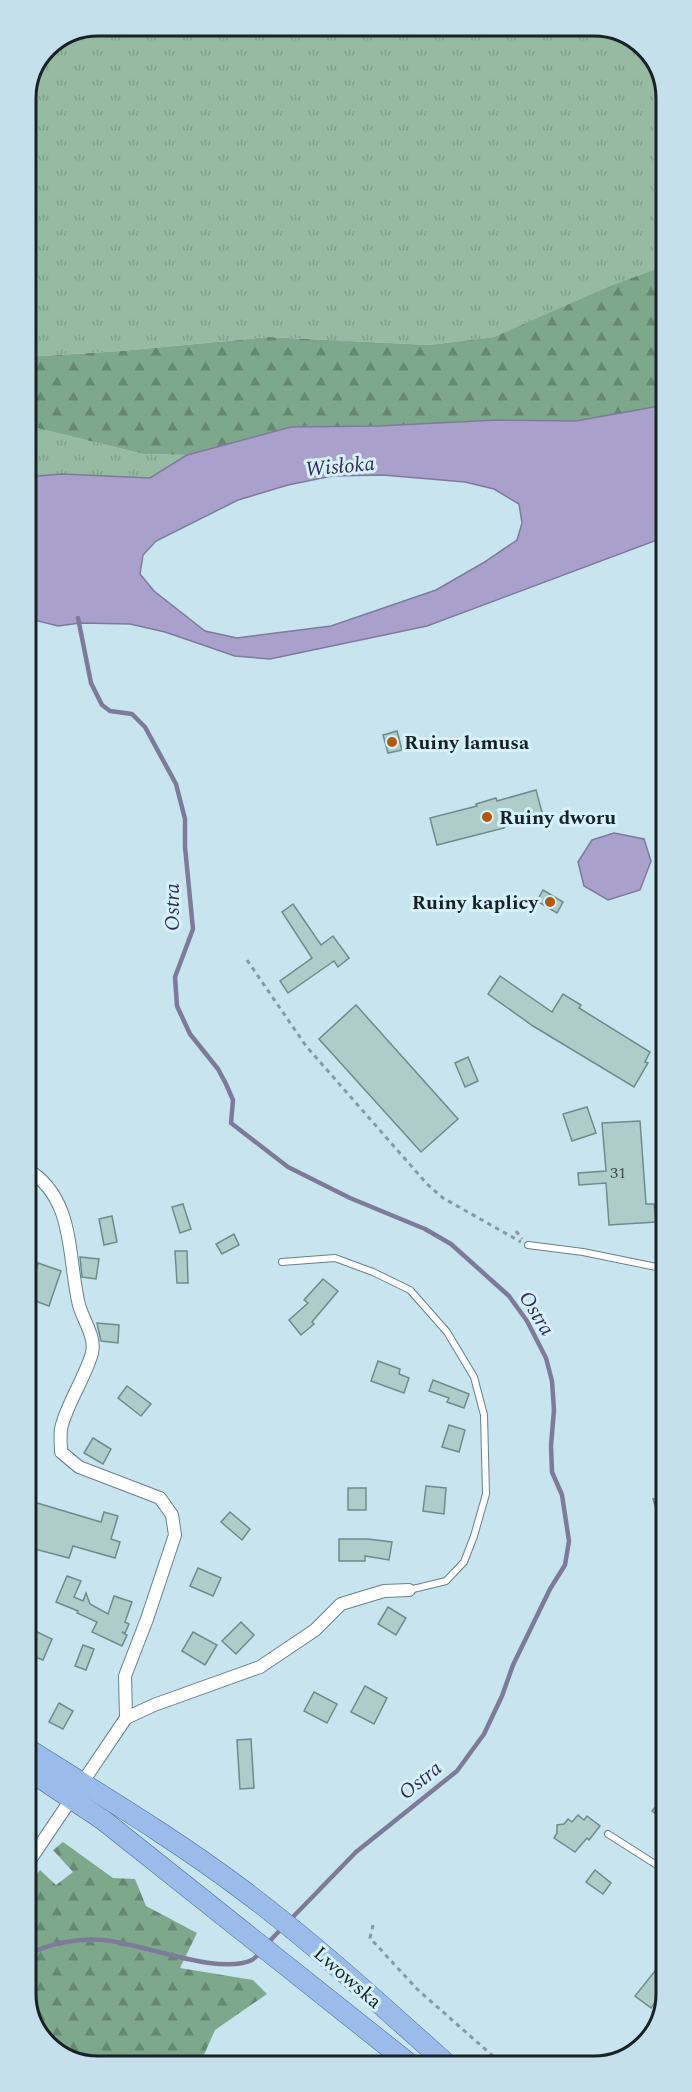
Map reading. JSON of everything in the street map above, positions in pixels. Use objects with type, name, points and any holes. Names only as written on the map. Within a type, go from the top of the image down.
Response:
[{"type":"main road","points":[[36,1756],[77,1791]]},
{"type":"main road","points":[[36,1773],[77,1791]]},
{"type":"main road","name":"Lwowska","points":[[77,1791],[177,1843],[245,1891],[339,1967],[438,2056]]},
{"type":"main road","name":"Lwowska","points":[[77,1791],[102,1820],[316,1987],[400,2056]]},
{"type":"street","points":[[36,1175],[58,1201],[69,1235],[79,1306],[91,1335],[93,1351],[62,1428],[61,1452],[79,1467],[160,1498],[171,1515],[175,1535],[125,1676],[126,1718]]},
{"type":"street","points":[[36,1851],[126,1718],[154,1705],[260,1667],[315,1630],[341,1604],[384,1591],[409,1590]]},
{"type":"lane","points":[[528,1245],[584,1252],[656,1267]]},
{"type":"lane","points":[[282,1262],[335,1258],[373,1272],[410,1290],[447,1332],[474,1377],[484,1415],[486,1494],[474,1536],[465,1562],[446,1581],[409,1590]]},
{"type":"lane","points":[[608,1834],[656,1865]]},
{"type":"path","points":[[247,960],[306,1046],[427,1184],[443,1198],[528,1245]]},
{"type":"path","points":[[373,1925],[370,1938],[417,1989],[493,2056]]},
{"type":"green space","points":[[98,36],[598,36],[625,44],[635,51],[646,64],[654,82],[656,98],[656,269],[612,285],[495,337],[429,345],[268,337],[36,356],[37,86],[46,64],[64,46],[86,37]]},
{"type":"green space","points":[[656,269],[656,407],[576,421],[497,420],[378,426],[291,427],[187,455],[143,454],[36,428],[36,356],[268,337],[429,345],[494,337],[612,285]]},
{"type":"green space","points":[[36,428],[143,454],[187,455],[150,478],[62,474],[36,476]]},
{"type":"green space","points":[[63,1842],[113,1878],[135,1879],[146,1906],[197,1933],[180,1968],[253,1980],[267,1994],[215,2030],[203,2056],[94,2056],[67,2048],[46,2028],[38,2010],[36,1994],[36,1875],[40,1870],[56,1885],[73,1872],[53,1850]]},
{"type":"water","name":"Wisłoka","points":[[656,407],[656,540],[427,626],[270,659],[235,656],[165,632],[130,624],[80,623],[58,626],[36,620],[36,476],[62,474],[150,478],[187,455],[291,427],[378,426],[497,420],[576,421]],"holes":[[[383,475],[465,482],[494,489],[519,504],[522,523],[517,540],[436,590],[331,626],[237,638],[205,631],[154,591],[140,574],[143,555],[156,541],[238,500],[288,485],[332,476]]]},
{"type":"water","points":[[614,833],[644,839],[651,861],[640,890],[608,900],[584,886],[578,862],[592,840]]},
{"type":"building","name":"Ruiny lamusa","points":[[397,731],[402,750],[388,753],[383,735]]},
{"type":"building","name":"Ruiny dworu","points":[[536,790],[543,816],[437,845],[430,818],[477,806],[476,804],[496,798],[497,801]]},
{"type":"building","name":"Ruiny kaplicy","points":[[543,890],[563,902],[557,913],[537,901]]},
{"type":"building","points":[[293,904],[321,945],[333,936],[349,958],[338,967],[334,961],[288,993],[280,981],[312,958],[282,912]]},
{"type":"building","points":[[500,976],[552,1012],[563,994],[581,1005],[579,1008],[650,1052],[645,1062],[648,1063],[634,1087],[533,1026],[488,994]]},
{"type":"building","points":[[356,1005],[458,1119],[421,1152],[319,1039]]},
{"type":"building","points":[[468,1057],[478,1081],[465,1087],[455,1063]]},
{"type":"building","points":[[587,1107],[596,1133],[572,1141],[563,1114]]},
{"type":"building","points":[[640,1121],[646,1204],[654,1204],[656,1222],[609,1225],[606,1183],[579,1185],[578,1173],[606,1171],[602,1123]]},
{"type":"building","points":[[183,1204],[191,1229],[180,1233],[172,1207]]},
{"type":"building","points":[[112,1216],[117,1242],[104,1245],[99,1219]]},
{"type":"building","points":[[234,1234],[239,1245],[222,1254],[216,1244]]},
{"type":"building","points":[[175,1251],[187,1251],[188,1283],[177,1283]]},
{"type":"building","points":[[80,1257],[99,1259],[96,1279],[82,1277]]},
{"type":"building","points":[[38,1263],[61,1271],[49,1306],[36,1301]]},
{"type":"building","points":[[323,1279],[338,1291],[312,1322],[314,1324],[301,1335],[289,1320],[308,1303],[304,1300]]},
{"type":"building","points":[[97,1323],[119,1325],[118,1343],[101,1341]]},
{"type":"building","points":[[378,1361],[400,1369],[399,1374],[409,1378],[404,1393],[371,1381]]},
{"type":"building","points":[[433,1380],[469,1394],[464,1408],[447,1402],[449,1398],[429,1391]]},
{"type":"building","points":[[127,1386],[151,1404],[141,1416],[118,1398]]},
{"type":"building","points":[[449,1425],[465,1430],[459,1452],[442,1447]]},
{"type":"building","points":[[93,1438],[111,1449],[103,1464],[84,1453]]},
{"type":"building","points":[[426,1486],[446,1488],[444,1514],[423,1511]]},
{"type":"building","points":[[348,1488],[366,1488],[366,1510],[348,1510]]},
{"type":"building","points":[[36,1503],[101,1522],[104,1512],[118,1516],[111,1539],[120,1542],[115,1558],[73,1546],[69,1558],[36,1549]]},
{"type":"building","points":[[230,1512],[250,1529],[242,1540],[221,1522]]},
{"type":"building","points":[[339,1539],[392,1542],[389,1560],[365,1556],[365,1561],[339,1561]]},
{"type":"building","points":[[198,1568],[221,1578],[213,1596],[190,1586]]},
{"type":"building","points":[[67,1576],[81,1581],[74,1597],[83,1601],[86,1593],[90,1604],[108,1614],[114,1596],[132,1602],[125,1622],[129,1624],[125,1633],[122,1632],[127,1635],[122,1646],[92,1632],[97,1622],[56,1602]]},
{"type":"building","points":[[388,1607],[406,1618],[396,1635],[378,1624]]},
{"type":"building","points":[[241,1622],[254,1635],[236,1654],[222,1641]]},
{"type":"building","points":[[36,1631],[52,1639],[43,1660],[36,1657]]},
{"type":"building","points":[[193,1632],[217,1645],[205,1665],[182,1651]]},
{"type":"building","points":[[83,1645],[94,1649],[86,1670],[75,1666]]},
{"type":"building","points":[[365,1686],[387,1698],[374,1724],[351,1712]]},
{"type":"building","points":[[314,1692],[337,1704],[327,1723],[304,1711]]},
{"type":"building","points":[[59,1703],[73,1711],[63,1729],[49,1722]]},
{"type":"building","points":[[251,1739],[254,1788],[240,1789],[237,1740]]},
{"type":"building","points":[[578,1815],[584,1820],[587,1816],[600,1826],[575,1852],[554,1838],[557,1825],[564,1824],[568,1819],[572,1822]]},
{"type":"building","points":[[595,1870],[611,1883],[603,1894],[586,1882]]},
{"type":"building","points":[[656,1970],[655,2002],[651,2008],[635,1996]]},
{"type":"waterway","name":"Ostra","points":[[78,618],[91,683],[102,705],[110,711],[132,714],[145,727],[176,784],[185,819],[185,847],[193,929],[175,977],[177,1006],[190,1034],[218,1069],[226,1084],[233,1100],[231,1123],[288,1167],[350,1198],[425,1229],[451,1244],[509,1296],[527,1321],[546,1358],[552,1381],[554,1410],[551,1446],[552,1472],[562,1495],[569,1541],[565,1565],[550,1589],[513,1665],[502,1696],[484,1734],[457,1771],[356,1852],[290,1920]]},
{"type":"waterway","name":"Ostra","points":[[267,1944],[282,1928]]},
{"type":"waterway","name":"Ostra","points":[[36,1951],[54,1944],[103,1940],[220,1964],[237,1964],[252,1960],[261,1951]]},
{"type":"place","name":"Ruiny lamusa","points":[[392,742]]},
{"type":"place","name":"Ruiny dworu","points":[[487,817]]},
{"type":"place","name":"Ruiny kaplicy","points":[[550,902]]}]
